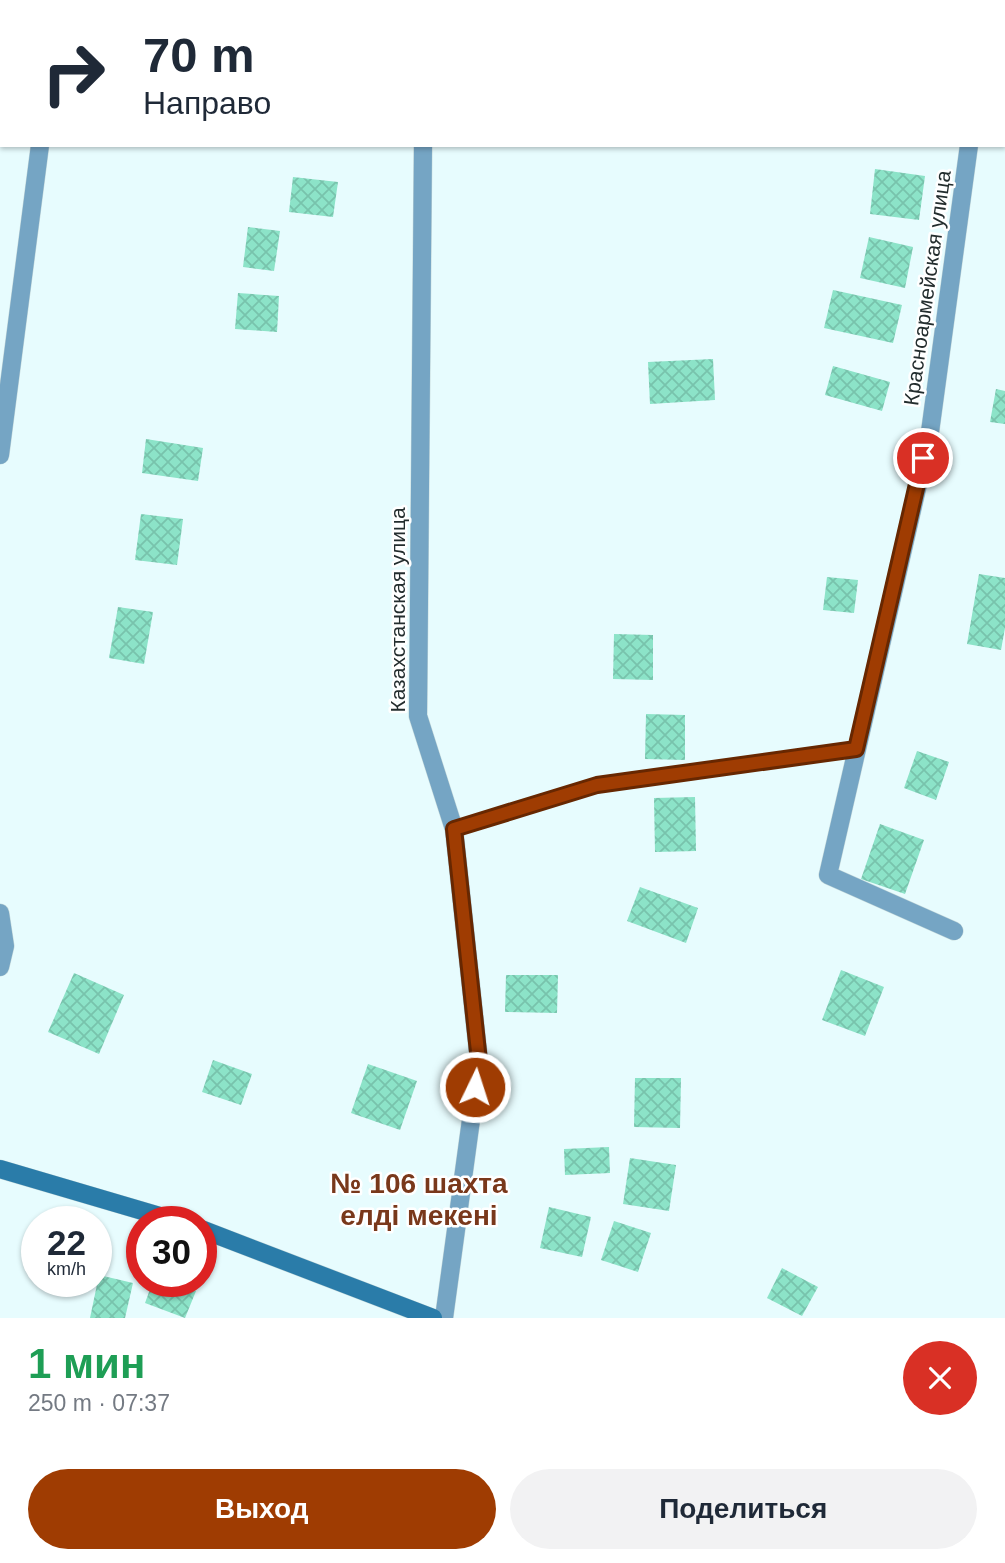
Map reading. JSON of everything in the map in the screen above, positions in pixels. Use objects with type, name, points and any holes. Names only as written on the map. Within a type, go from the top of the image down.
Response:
[{"type":"main road","points":[[0,1169],[126,1206]]},
{"type":"main road","points":[[217,1235],[433,1318]]},
{"type":"street","points":[[0,455],[40,147]]},
{"type":"street","name":"Казахстанская улица","points":[[423,147],[418,716],[454,829],[479,1061],[444,1318]]},
{"type":"street","name":"Красноармейская улица","points":[[954,931],[828,874],[930,432],[969,147]]},
{"type":"street","points":[[0,913],[5,946],[0,967]]},
{"type":"lane","points":[[454,829],[597,785],[856,749]]},
{"type":"building","points":[[875,169],[925,176],[919,220],[870,214]]},
{"type":"building","points":[[293,177],[338,182],[333,217],[289,212]]},
{"type":"building","points":[[248,227],[280,231],[274,271],[243,267]]},
{"type":"building","points":[[869,237],[913,247],[905,288],[860,278]]},
{"type":"building","points":[[833,290],[902,305],[893,343],[824,328]]},
{"type":"building","points":[[238,293],[279,296],[277,332],[235,329]]},
{"type":"building","points":[[713,359],[715,400],[650,404],[648,362]]},
{"type":"building","points":[[833,366],[890,382],[882,411],[825,395]]},
{"type":"building","points":[[996,389],[1005,391],[1005,424],[990,422]]},
{"type":"building","points":[[146,439],[203,448],[198,481],[142,473]]},
{"type":"building","points":[[141,514],[183,519],[177,565],[135,560]]},
{"type":"building","points":[[979,574],[1005,578],[1005,628],[1001,650],[967,644]]},
{"type":"building","points":[[827,577],[858,580],[854,613],[823,610]]},
{"type":"building","points":[[118,607],[153,612],[144,664],[109,658]]},
{"type":"building","points":[[614,634],[653,635],[653,680],[613,679]]},
{"type":"building","points":[[646,714],[685,715],[685,760],[645,759]]},
{"type":"building","points":[[917,751],[949,762],[936,800],[904,788]]},
{"type":"building","points":[[695,797],[696,851],[655,852],[654,798]]},
{"type":"building","points":[[880,824],[924,840],[905,894],[861,879]]},
{"type":"building","points":[[640,887],[698,908],[686,943],[627,921]]},
{"type":"building","points":[[841,970],[884,987],[865,1036],[822,1020]]},
{"type":"building","points":[[74,973],[124,995],[99,1054],[48,1032]]},
{"type":"building","points":[[506,975],[558,975],[557,1013],[505,1012]]},
{"type":"building","points":[[213,1060],[252,1074],[241,1105],[202,1092]]},
{"type":"building","points":[[368,1064],[417,1081],[400,1130],[351,1113]]},
{"type":"building","points":[[635,1078],[681,1078],[680,1128],[634,1127]]},
{"type":"building","points":[[609,1147],[610,1173],[565,1175],[564,1149]]},
{"type":"building","points":[[630,1158],[676,1165],[669,1211],[623,1204]]},
{"type":"building","points":[[549,1207],[591,1217],[582,1257],[540,1248]]},
{"type":"building","points":[[614,1221],[651,1233],[638,1272],[601,1260]]},
{"type":"building","points":[[782,1268],[818,1287],[802,1316],[767,1298]]},
{"type":"building","points":[[112,1278],[126,1281],[126,1297],[130,1297],[125,1318],[90,1318],[94,1297],[112,1297]]},
{"type":"building","points":[[147,1297],[194,1297],[185,1318],[145,1303]]},
{"type":"district","name":"№ 106 шахта елді мекені","points":[[419,1199]]},
{"type":"route","points":[[475,1087],[479,1061],[454,829],[597,785],[856,749],[923,458]]}]
